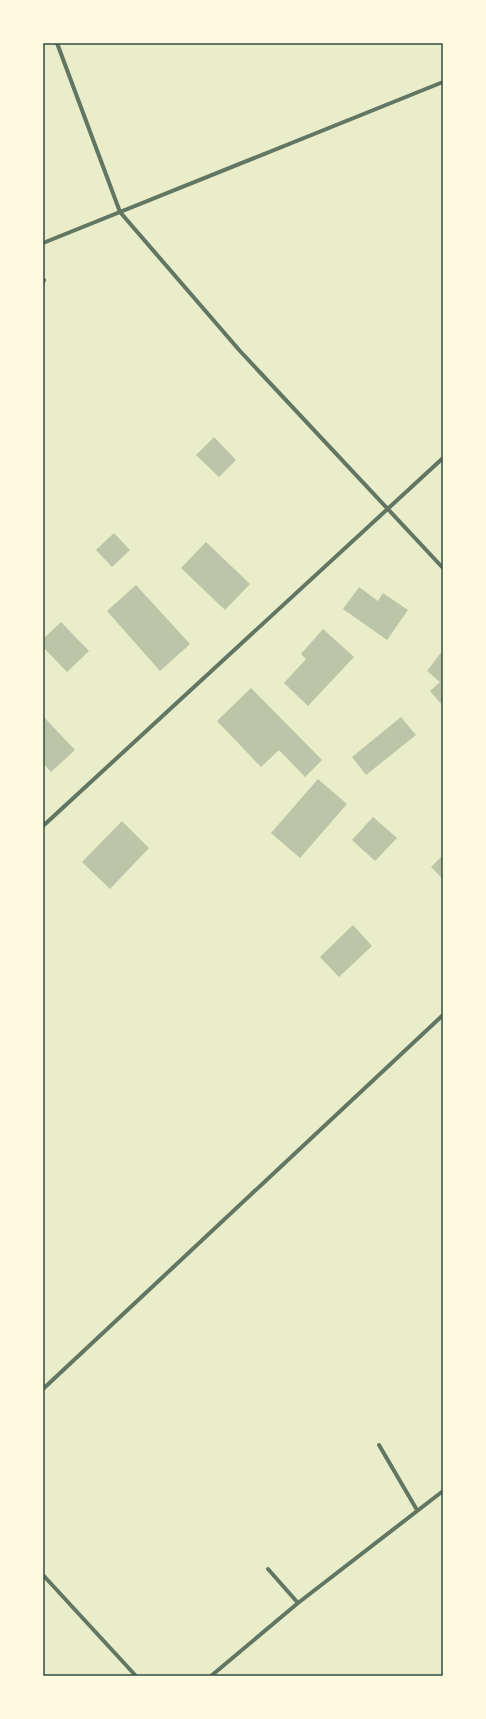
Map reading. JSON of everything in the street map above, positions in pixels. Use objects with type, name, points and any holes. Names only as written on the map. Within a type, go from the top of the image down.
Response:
[{"type":"street","points":[[57,43],[120,212],[240,351],[443,568]]},
{"type":"street","points":[[43,243],[443,82]]},
{"type":"street","points":[[43,826],[443,458]]},
{"type":"street","points":[[43,1389],[443,1015]]},
{"type":"street","points":[[379,1445],[417,1510]]},
{"type":"street","points":[[211,1676],[298,1603],[443,1491]]},
{"type":"street","points":[[268,1569],[298,1603]]},
{"type":"street","points":[[43,1575],[136,1676]]},
{"type":"building","points":[[214,437],[236,460],[219,477],[196,455]]},
{"type":"building","points":[[114,533],[130,550],[112,567],[96,550]]},
{"type":"building","points":[[206,542],[250,584],[225,610],[181,568]]},
{"type":"building","points":[[136,585],[190,644],[160,671],[107,611]]},
{"type":"building","points":[[359,587],[378,601],[383,593],[408,610],[387,640],[343,609]]},
{"type":"building","points":[[61,622],[89,651],[67,672],[43,647],[43,639]]},
{"type":"building","points":[[323,629],[354,657],[308,706],[284,683],[306,659],[301,654]]},
{"type":"building","points":[[443,650],[443,678],[440,682],[427,671]]},
{"type":"building","points":[[443,679],[443,706],[430,691]]},
{"type":"building","points":[[251,688],[322,760],[305,777],[279,750],[261,767],[217,721]]},
{"type":"building","points":[[43,716],[75,750],[51,772],[43,763]]},
{"type":"building","points":[[401,717],[416,735],[366,775],[352,757]]},
{"type":"building","points":[[318,779],[347,804],[300,858],[271,833]]},
{"type":"building","points":[[373,817],[397,838],[375,861],[352,840]]},
{"type":"building","points":[[122,821],[149,848],[110,889],[82,862]]},
{"type":"building","points":[[443,855],[443,879],[431,867]]},
{"type":"building","points":[[353,925],[372,946],[339,977],[320,957]]}]
